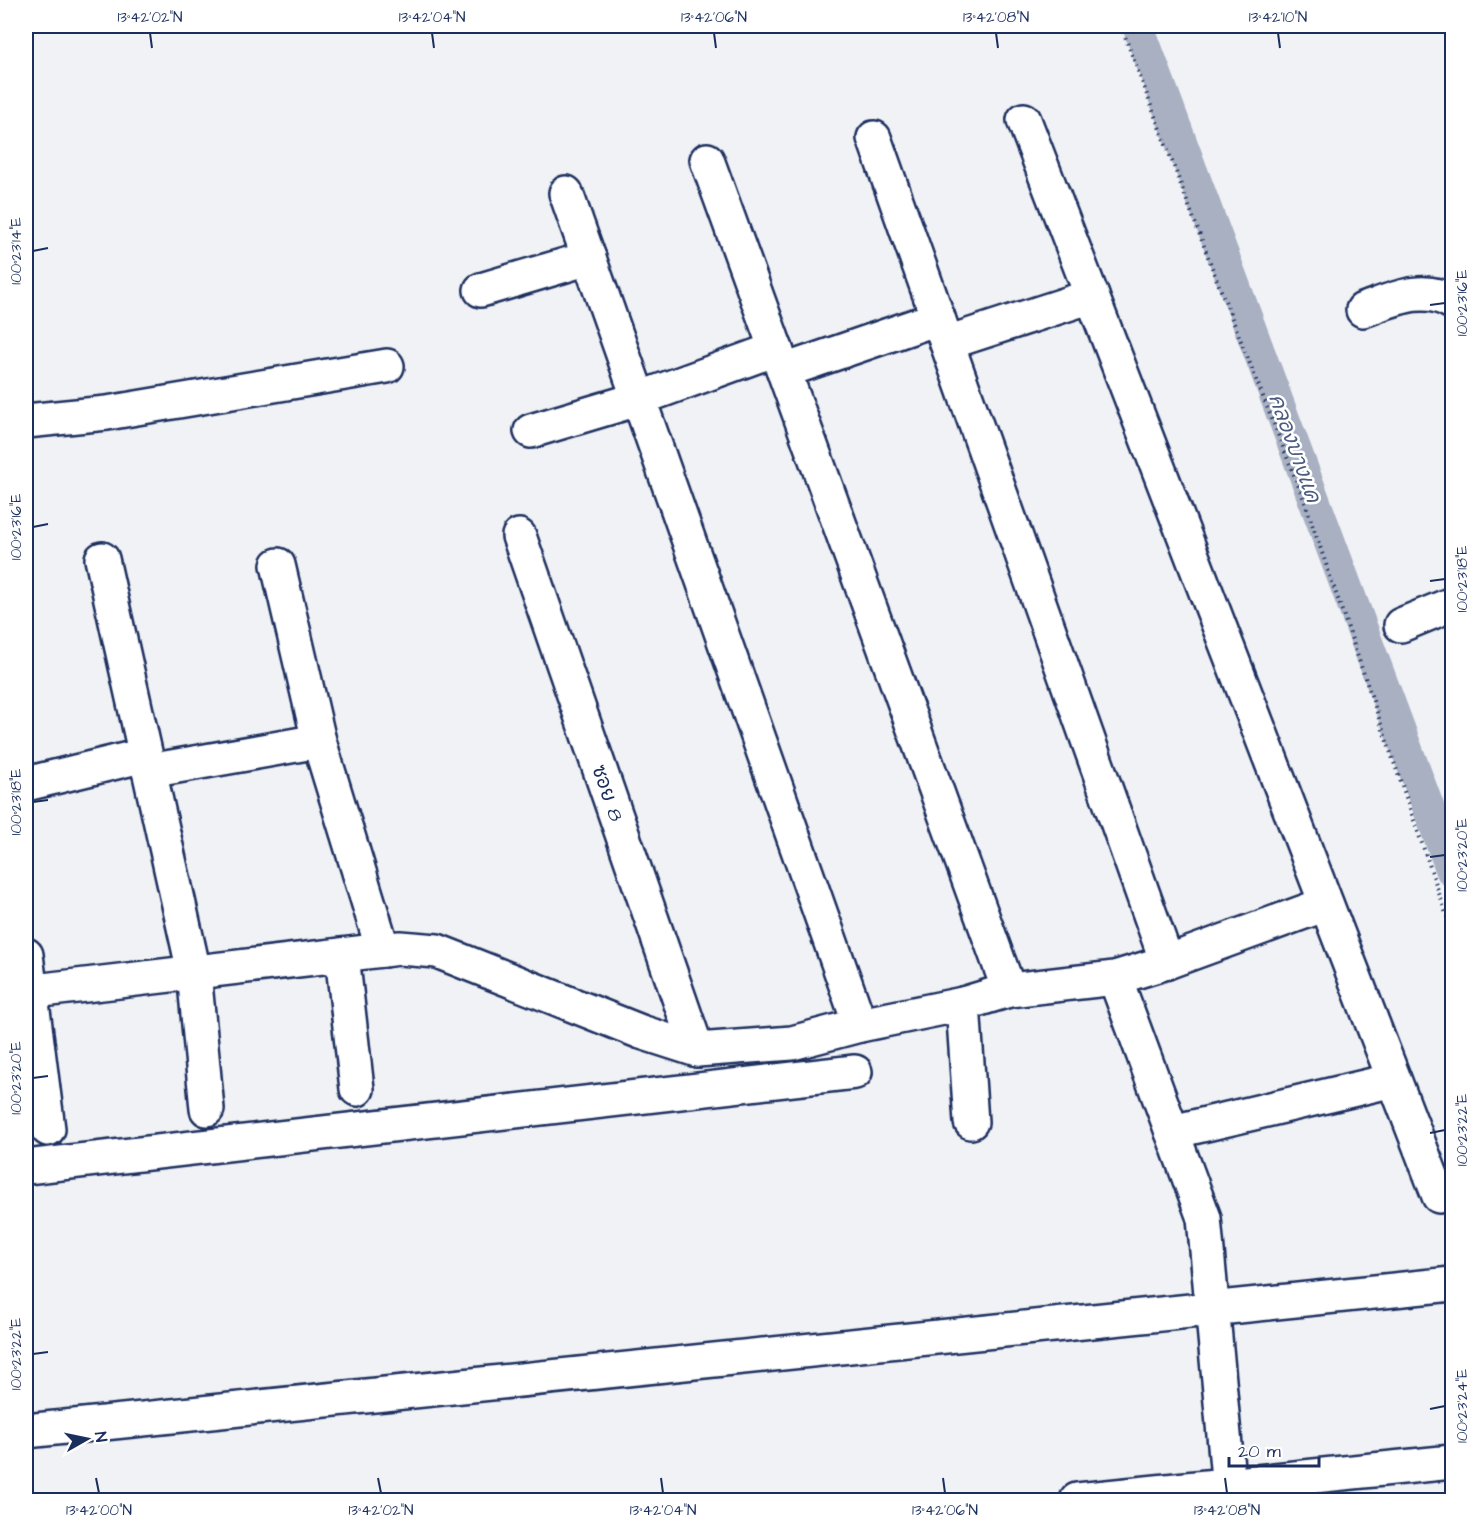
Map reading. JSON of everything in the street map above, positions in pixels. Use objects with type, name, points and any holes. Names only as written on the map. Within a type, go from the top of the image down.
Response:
[{"type":"street","points":[[1024,120],[1439,1196]]},
{"type":"street","points":[[874,138],[1167,962]]},
{"type":"street","points":[[707,160],[1009,990]]},
{"type":"street","points":[[566,193],[860,1025]]},
{"type":"street","points":[[481,290],[589,258]]},
{"type":"street","points":[[1363,310],[1408,294],[1433,293],[1452,302]]},
{"type":"street","points":[[531,431],[780,360],[943,330],[1092,296]]},
{"type":"street","points":[[26,421],[107,413],[387,366]]},
{"type":"street","name":"ซอย 8","points":[[519,536],[697,1050]]},
{"type":"street","points":[[102,560],[194,972],[207,1109]]},
{"type":"street","points":[[278,565],[319,741],[383,950]]},
{"type":"street","points":[[1401,625],[1452,604]]},
{"type":"street","points":[[26,784],[147,763],[319,741]]},
{"type":"street","points":[[28,992],[400,948],[437,951],[641,1032],[697,1050],[792,1043],[860,1025],[963,1004],[1009,990],[1114,978],[1167,962],[1326,904]]},
{"type":"street","points":[[26,955],[28,992],[48,1129]]},
{"type":"street","points":[[342,955],[357,1089]]},
{"type":"street","points":[[1114,978],[1204,1218],[1229,1493]]},
{"type":"street","points":[[963,1004],[971,1122]]},
{"type":"street","points":[[26,1167],[855,1072]]},
{"type":"street","points":[[1172,1132],[1394,1080]]},
{"type":"street","points":[[26,1431],[1452,1284]]},
{"type":"street","points":[[1077,1500],[1229,1493],[1452,1462]]},
{"type":"path","points":[[1121,26],[1216,278],[1304,500],[1452,931]]},
{"type":"waterway","name":"คลองบางแค","points":[[1138,26],[1452,871]]}]
